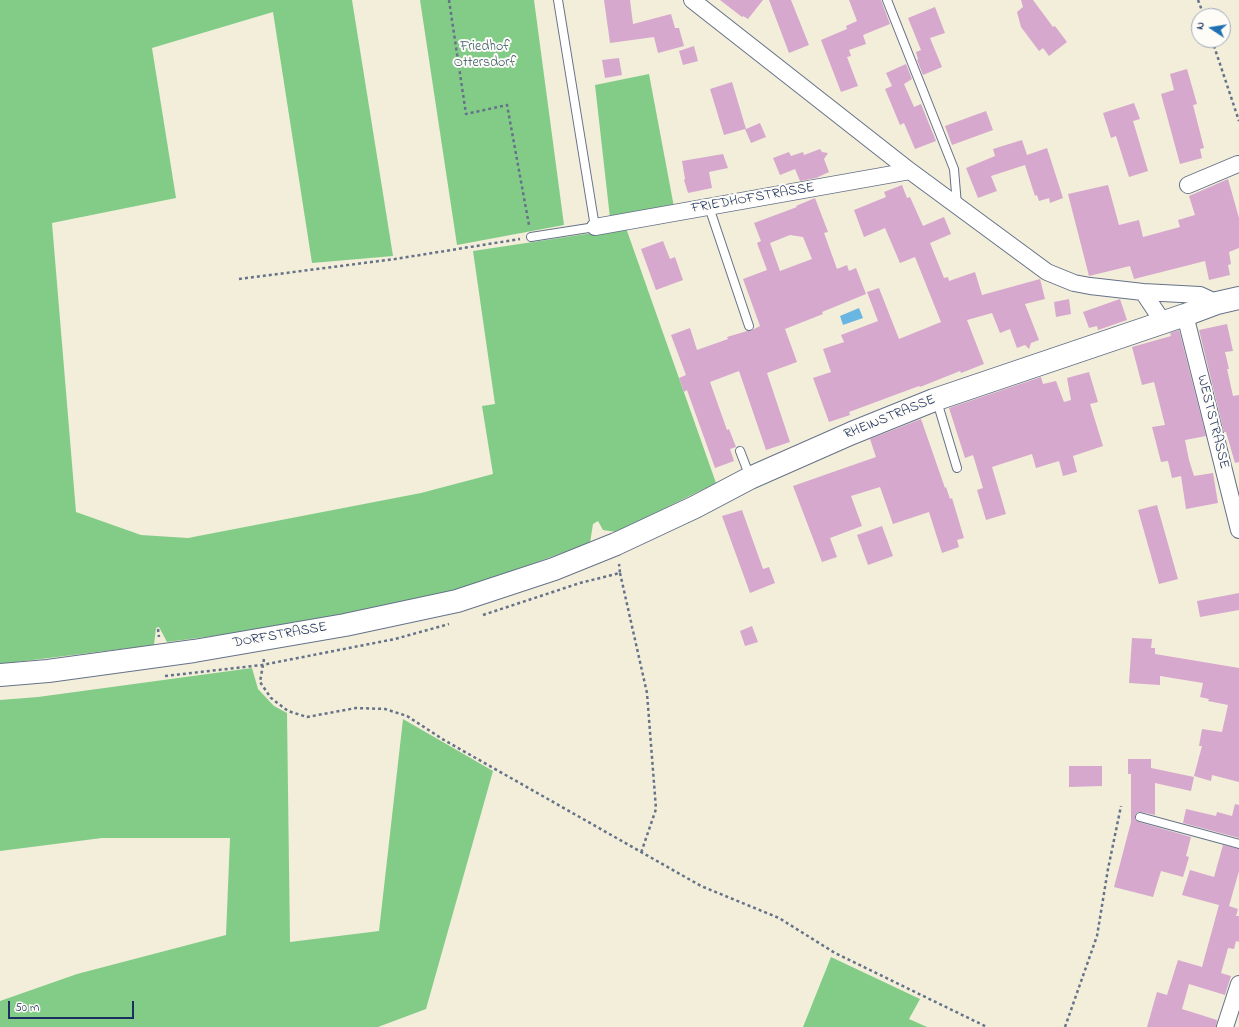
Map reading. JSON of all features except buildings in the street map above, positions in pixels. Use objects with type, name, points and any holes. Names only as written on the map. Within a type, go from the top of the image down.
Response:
[{"type":"main road","name":"RHEINSTRASSE","points":[[554,569],[616,544],[695,507],[750,478],[852,433],[934,400],[1217,303],[1239,298]]},
{"type":"main road","name":"DORFSTRASSE","points":[[0,675],[48,671],[175,654],[345,625],[456,600],[554,569]]},
{"type":"street","points":[[692,0],[910,171],[1047,272],[1074,283],[1090,286],[1144,292],[1200,295],[1217,303]]},
{"type":"street","points":[[1188,185],[1239,164]]},
{"type":"street","name":"FRIEDHOFSTRASSE","points":[[595,227],[910,171]]},
{"type":"street","points":[[1144,292],[1163,322]]},
{"type":"street","name":"WESTSTRASSE","points":[[1185,315],[1239,530]]},
{"type":"street","points":[[1225,1027],[1239,984]]},
{"type":"lane","points":[[531,237],[595,227],[558,0]]},
{"type":"lane","points":[[887,0],[954,169],[958,205]]},
{"type":"lane","points":[[709,207],[749,326]]},
{"type":"lane","points":[[934,400],[939,408],[956,468]]},
{"type":"lane","points":[[740,451],[750,478]]},
{"type":"lane","points":[[1140,817],[1239,844]]},
{"type":"path","points":[[239,279],[395,259],[531,237],[506,105],[466,114],[449,0]]},
{"type":"path","points":[[1215,48],[1239,121]]},
{"type":"path","points":[[620,573],[647,693],[656,809],[641,853]]},
{"type":"path","points":[[269,638],[262,664],[260,682],[271,698],[288,711],[307,717],[356,708],[385,709],[407,716],[444,740],[701,886],[779,918],[835,952],[987,1027]]},
{"type":"path","points":[[1065,1027],[1098,936],[1108,869],[1121,806]]},
{"type":"green space","points":[[0,0],[352,0],[393,256],[312,263],[273,12],[152,48],[176,198],[52,223],[76,512],[141,535],[188,538],[421,493],[493,474],[482,406],[495,404],[473,251],[626,228],[716,483],[616,532],[603,530],[598,521],[593,524],[590,543],[464,588],[372,609],[260,630],[167,642],[159,627],[156,628],[154,645],[0,664]]},
{"type":"green space","name":"Friedhof Ottersdorf","points":[[420,0],[534,0],[564,225],[457,245]]},
{"type":"green space","points":[[649,74],[674,207],[610,218],[595,85]]},
{"type":"green space","points":[[252,668],[258,689],[274,706],[287,713],[290,942],[379,931],[403,719],[493,771],[426,1009],[378,1027],[0,1027],[0,1001],[77,974],[226,935],[230,838],[102,838],[0,851],[0,700],[38,697]]},
{"type":"green space","points":[[831,957],[920,999],[909,1019],[927,1027],[803,1027]]},
{"type":"water","points":[[859,308],[863,318],[843,325],[840,316]]}]
